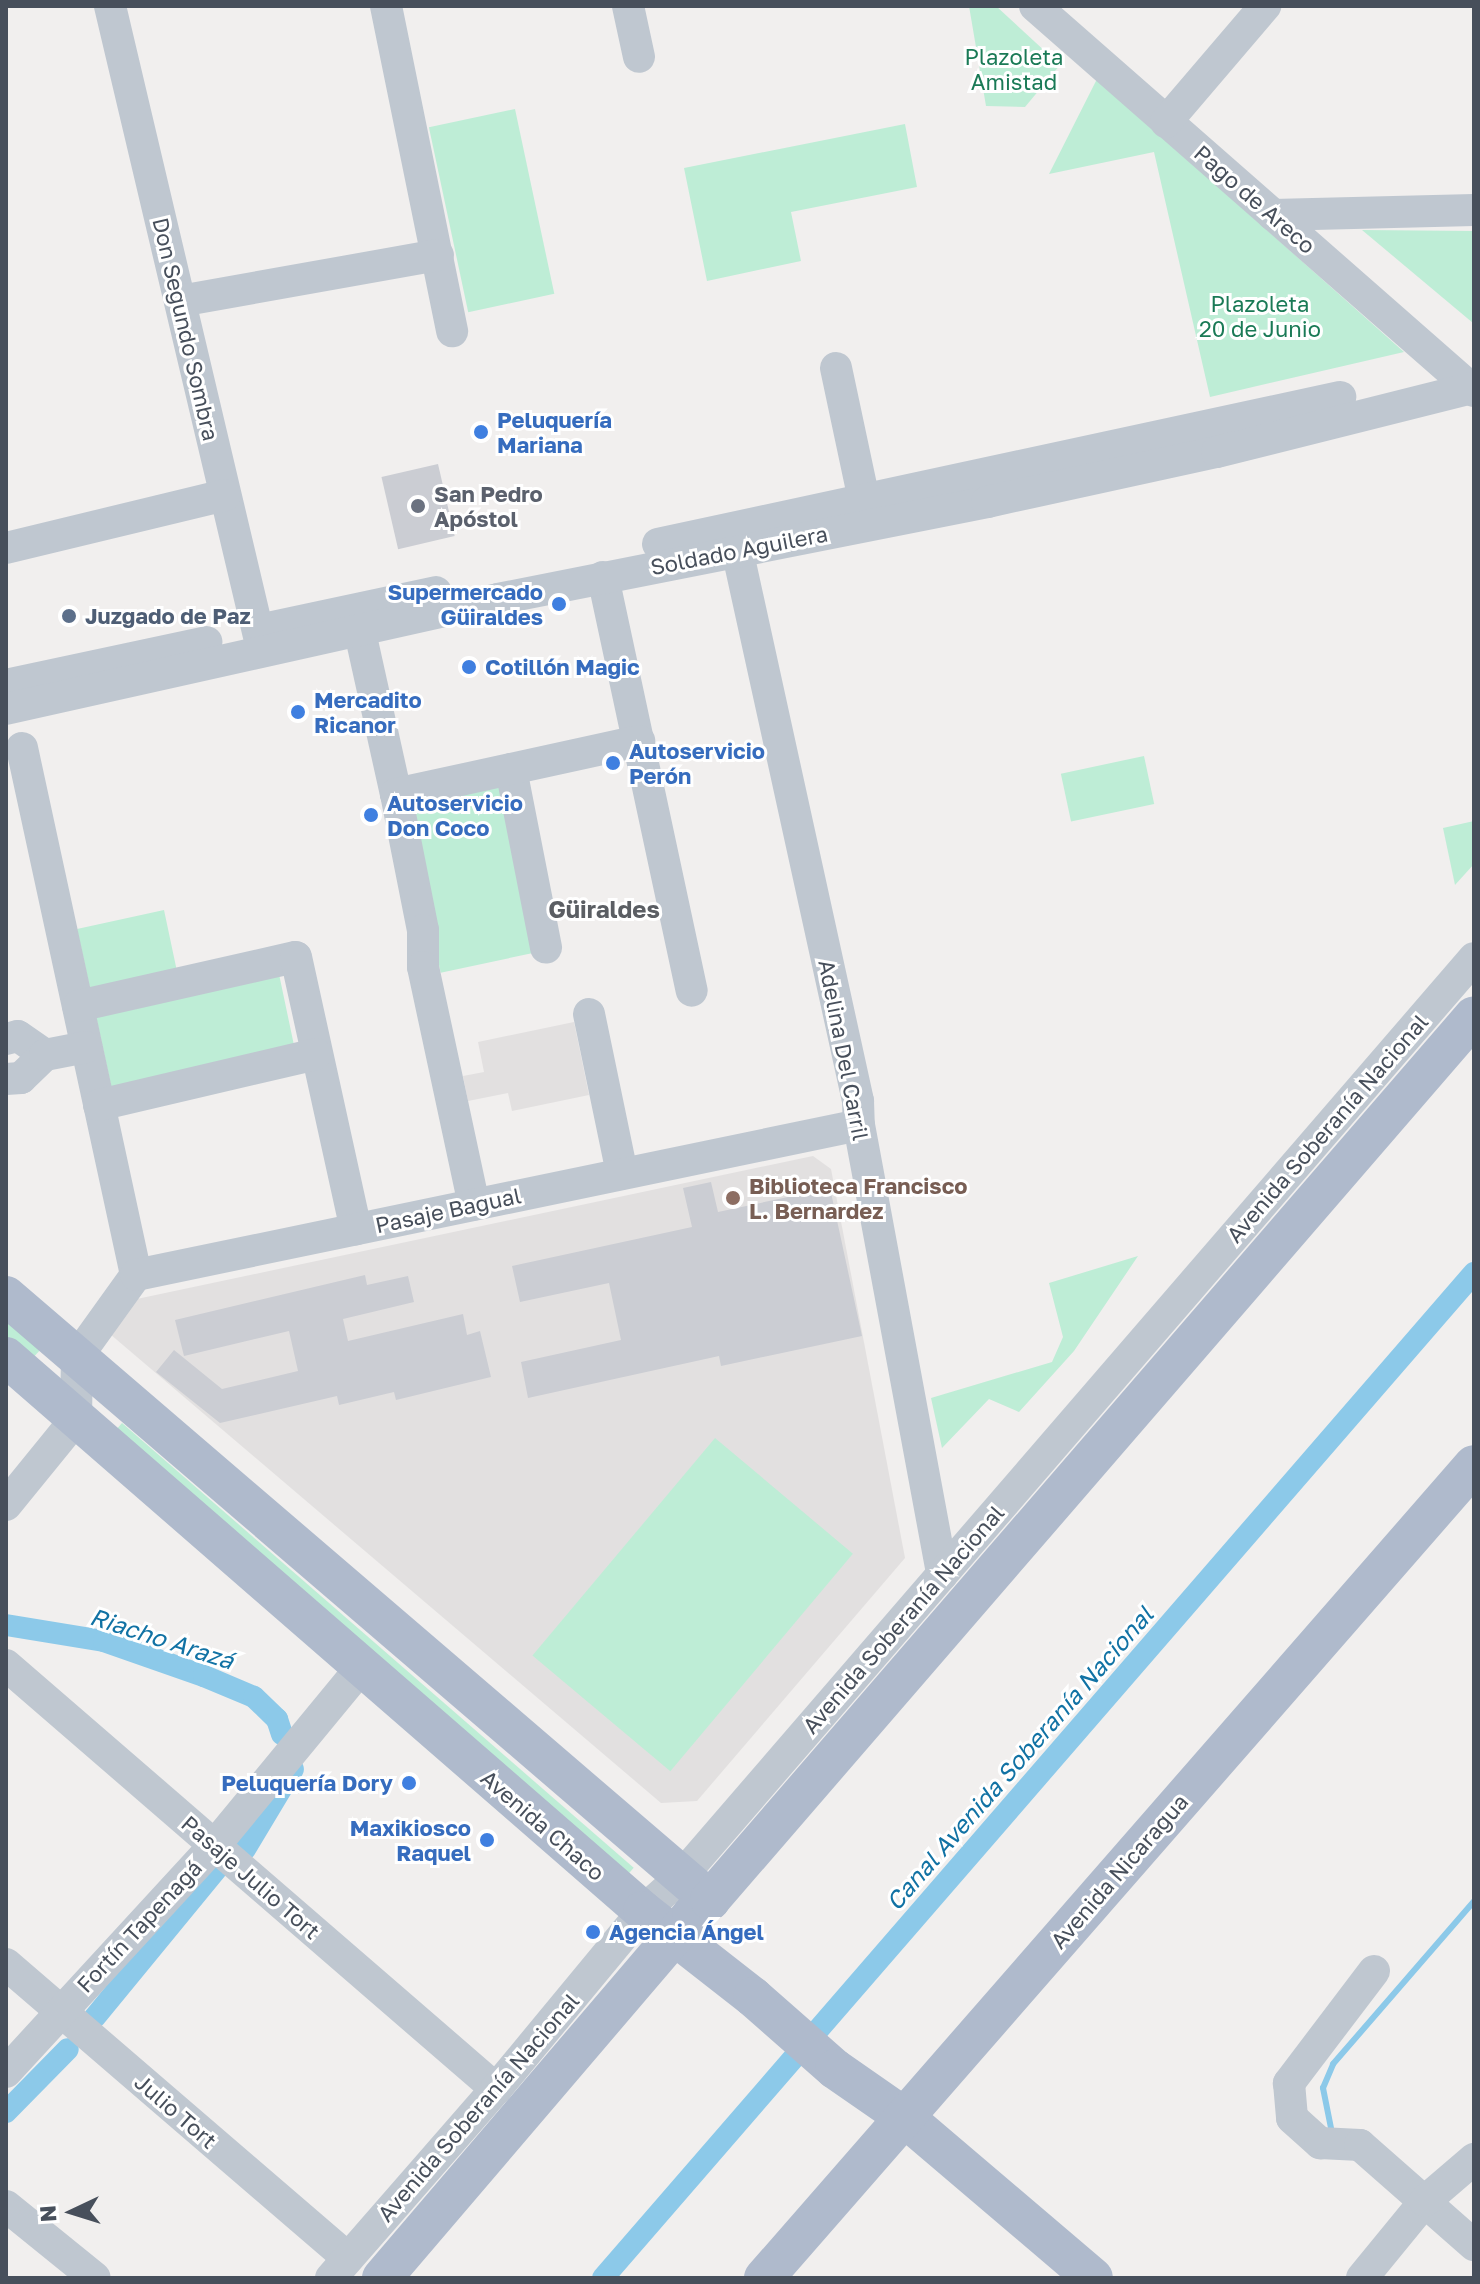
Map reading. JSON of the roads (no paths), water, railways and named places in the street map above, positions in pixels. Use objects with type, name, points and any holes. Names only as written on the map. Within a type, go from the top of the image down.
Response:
[{"type":"main road","name":"Avenida Soberanía Nacional","points":[[382,2278],[675,1935],[695,1889],[1474,1016]]},
{"type":"main road","points":[[6,1296],[695,1889]]},
{"type":"main road","name":"Avenida Chaco","points":[[6,1357],[643,1911],[753,1997],[835,2069],[904,2117],[1093,2278]]},
{"type":"main road","name":"Avenida Nicaragua","points":[[764,2278],[1474,1465]]},
{"type":"street","name":"Don Segundo Sombra","points":[[110,6],[260,641]]},
{"type":"street","points":[[386,6],[452,331]]},
{"type":"street","points":[[628,6],[639,57]]},
{"type":"street","name":"Pago de Areco","points":[[1035,6],[1273,215],[1470,379]]},
{"type":"street","points":[[1166,122],[1265,6]]},
{"type":"street","points":[[1273,215],[1474,210]]},
{"type":"street","points":[[180,301],[438,255]]},
{"type":"street","points":[[836,368],[864,500]]},
{"type":"street","name":"Soldado Aguilera","points":[[260,641],[360,632],[515,585],[603,577],[864,500],[1344,396],[1470,379]]},
{"type":"street","name":"Soldado Aguilera","points":[[9,688],[260,641],[735,539],[1217,452],[1470,379]]},
{"type":"street","points":[[6,548],[225,495]]},
{"type":"street","name":"Adelina Del Carril","points":[[735,539],[855,1086],[859,1125],[942,1574]]},
{"type":"street","points":[[603,577],[692,991]]},
{"type":"street","points":[[360,632],[396,794],[423,930],[423,967],[474,1205]]},
{"type":"street","points":[[396,794],[639,741]]},
{"type":"street","points":[[6,1505],[76,1419],[77,1357],[136,1275],[22,748]]},
{"type":"street","points":[[511,769],[546,948]]},
{"type":"street","points":[[78,1006],[296,957],[356,1229]]},
{"type":"street","name":"Avenida Soberanía Nacional","points":[[339,2268],[496,2089],[643,1911],[695,1889],[942,1574],[1474,958]]},
{"type":"street","points":[[589,1014],[622,1174]]},
{"type":"street","points":[[6,1039],[18,1036],[45,1055]]},
{"type":"street","points":[[6,1079],[21,1078],[45,1055],[86,1047]]},
{"type":"street","points":[[99,1105],[316,1054]]},
{"type":"street","name":"Pasaje Bagual","points":[[136,1275],[859,1125]]},
{"type":"street","name":"Pasaje Julio Tort","points":[[6,1665],[496,2089]]},
{"type":"street","name":"Fortín Tapenagá","points":[[6,2072],[215,1845],[361,1668]]},
{"type":"street","name":"Julio Tort","points":[[6,1964],[339,2268]]},
{"type":"street","points":[[1374,1971],[1289,2083],[1292,2118],[1320,2143],[1360,2145],[1474,2245]]},
{"type":"street","points":[[1362,2278],[1425,2201],[1474,2159]]},
{"type":"street","points":[[6,2206],[95,2278]]},
{"type":"waterway","name":"Canal Avenida Soberanía Nacional","points":[[603,2278],[1474,1273]]},
{"type":"waterway","name":"Riacho Arazá","points":[[6,1625],[104,1641],[204,1676],[254,1697],[277,1719],[282,1734]]},
{"type":"waterway","name":"Riacho Arazá","points":[[245,1849],[293,1769]]},
{"type":"waterway","name":"Riacho Arazá","points":[[95,2017],[218,1867]]},
{"type":"waterway","points":[[1331,2128],[1323,2088],[1333,2064],[1474,1901]]},
{"type":"waterway","name":"Riacho Arazá","points":[[6,2112],[68,2049]]},
{"type":"place","name":"Peluquería Mariana","points":[[481,432]]},
{"type":"place","name":"San Pedro Apóstol","points":[[418,506]]},
{"type":"place","name":"Supermercado Güiraldes","points":[[559,604]]},
{"type":"place","name":"Juzgado de Paz","points":[[69,616]]},
{"type":"place","name":"Cotillón Magic","points":[[469,667]]},
{"type":"place","name":"Mercadito Ricanor","points":[[298,712]]},
{"type":"place","name":"Autoservicio Perón","points":[[613,763]]},
{"type":"place","name":"Autoservicio Don Coco","points":[[371,815]]},
{"type":"place","name":"Biblioteca Francisco L. Bernardez","points":[[733,1198]]},
{"type":"place","name":"Peluquería Dory","points":[[409,1783]]},
{"type":"place","name":"Maxikiosco Raquel","points":[[487,1840]]},
{"type":"place","name":"Agencia Ángel","points":[[593,1932]]},
{"type":"district","name":"Güiraldes","points":[[604,909]]},
{"type":"park label","name":"Plazoleta Amistad","points":[[1014,68]]},
{"type":"park label","name":"Plazoleta 20 de Junio","points":[[1260,316]]}]
